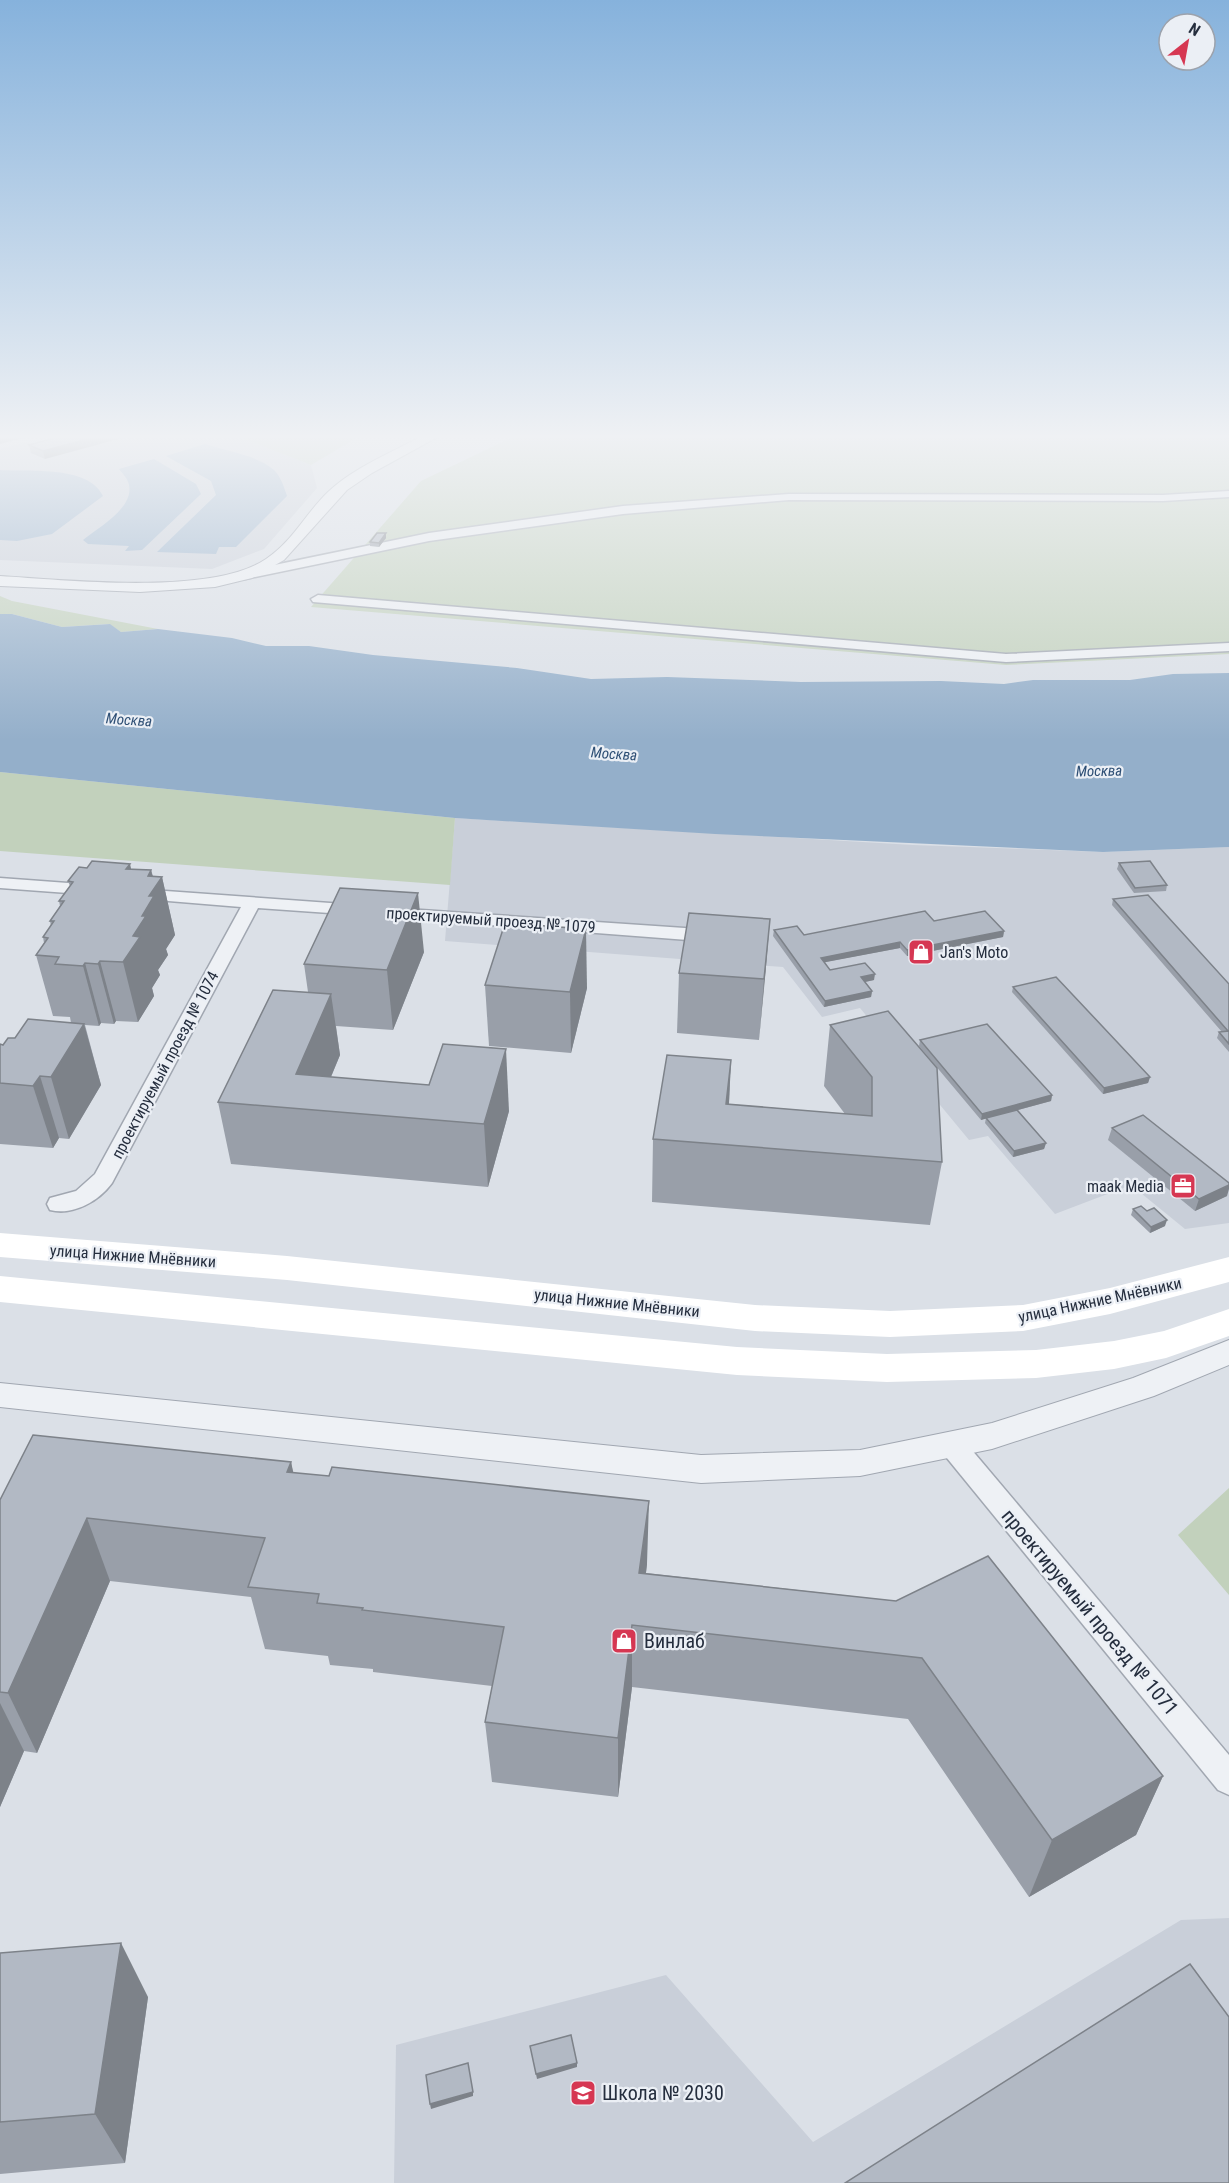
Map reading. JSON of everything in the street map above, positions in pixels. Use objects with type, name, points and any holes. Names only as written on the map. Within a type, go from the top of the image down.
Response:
[{"type":"main road","name":"улица Нижние Мнёвники","points":[[0,1245],[287,1268],[755,1318],[890,1324],[1023,1318],[1110,1301],[1229,1269]]},
{"type":"main road","points":[[0,1289],[737,1361],[887,1368],[1036,1364],[1114,1355],[1166,1344],[1229,1322]]},
{"type":"street","points":[[245,575],[269,565],[286,551],[298,536]]},
{"type":"street","points":[[0,581],[147,587],[181,585],[245,575],[437,536]]},
{"type":"street","points":[[181,585],[206,588]]},
{"type":"street","points":[[318,599],[1005,658],[1229,647]]},
{"type":"street","name":"проектируемый проезд № 1079","points":[[0,883],[731,938]]},
{"type":"street","name":"проектируемый проезд № 1074","points":[[58,1204],[77,1200],[93,1193],[104,1178],[252,903]]},
{"type":"street","points":[[0,1395],[701,1469],[860,1463],[992,1436],[1143,1387],[1229,1352]]},
{"type":"street","name":"проектируемый проезд № 1071","points":[[951,1444],[1229,1779]]},
{"type":"shaded area","points":[[0,536],[275,536],[264,549],[212,569],[0,560]]},
{"type":"shaded area","points":[[455,818],[913,845],[1103,852],[1229,847],[1229,1223],[1185,1229],[1131,1185],[1055,1214],[988,1136],[969,1140],[860,1008],[822,1017],[783,967],[445,941]]},
{"type":"shaded area","name":"Школа № 2030","points":[[1229,1918],[1229,2183],[394,2183],[396,2045],[666,1975],[813,2142],[1181,1920]]},
{"type":"green space","points":[[373,536],[1229,536],[1229,654],[1006,665],[311,607]]},
{"type":"green space","points":[[0,596],[12,601],[158,629],[121,632],[109,624],[62,627],[12,614],[0,614]]},
{"type":"green space","points":[[0,772],[455,818],[450,885],[0,851]]},
{"type":"green space","points":[[1229,1488],[1229,1595],[1178,1535]]},
{"type":"water","points":[[0,536],[43,536],[17,541],[0,540]]},
{"type":"water","points":[[89,536],[157,536],[142,550],[125,551],[129,546],[88,544],[83,540]]},
{"type":"water","points":[[174,536],[247,536],[236,547],[219,547],[216,554],[157,552]]},
{"type":"water","name":"Москва","points":[[0,614],[12,614],[62,627],[110,624],[121,632],[158,629],[232,638],[266,646],[309,646],[373,655],[517,668],[591,679],[667,677],[801,682],[941,681],[1004,684],[1033,680],[1130,680],[1173,674],[1229,673],[1229,847],[1103,852],[715,834],[455,818],[0,772]]},
{"type":"building","points":[[375,536],[384,536],[379,543],[370,542]]},
{"type":"building","points":[[92,861],[130,864],[126,869],[151,870],[148,876],[162,877],[149,896],[154,896],[142,916],[146,916],[133,936],[140,937],[123,962],[100,961],[98,964],[85,963],[83,966],[55,964],[59,957],[36,955],[48,938],[43,937],[54,921],[50,921],[64,901],[59,901],[73,882],[68,881],[79,867],[87,868]]},
{"type":"building","points":[[1150,861],[1167,885],[1135,888],[1119,863]]},
{"type":"building","points":[[340,888],[418,893],[387,970],[304,964]]},
{"type":"building","points":[[1148,895],[1229,984],[1229,1044],[1219,1032],[1228,1031],[1113,899]]},
{"type":"building","points":[[925,911],[934,921],[985,911],[1004,931],[907,950],[900,942],[821,958],[830,970],[865,963],[875,974],[861,977],[872,991],[825,1001],[774,930],[797,926],[804,935]]},
{"type":"building","points":[[689,913],[770,919],[764,979],[679,973]]},
{"type":"building","points":[[505,923],[586,929],[570,992],[485,985]]},
{"type":"building","points":[[1056,977],[1150,1077],[1104,1088],[1013,987]]},
{"type":"building","points":[[273,990],[331,994],[296,1074],[429,1085],[443,1044],[506,1049],[484,1124],[218,1102]]},
{"type":"building","points":[[888,1011],[937,1068],[942,1162],[653,1139],[667,1055],[731,1060],[726,1104],[872,1116],[872,1077],[830,1025]]},
{"type":"building","points":[[28,1019],[84,1024],[51,1077],[40,1076],[33,1086],[0,1083],[0,1044],[3,1045],[8,1038],[15,1038]]},
{"type":"building","points":[[987,1024],[1052,1095],[982,1114],[920,1040]]},
{"type":"building","points":[[1017,1110],[1046,1143],[1014,1151],[986,1118]]},
{"type":"building","points":[[1143,1115],[1229,1185],[1199,1199],[1112,1128]]},
{"type":"building","points":[[1141,1206],[1147,1211],[1154,1208],[1167,1220],[1151,1227],[1133,1209]]},
{"type":"building","points":[[33,1435],[291,1462],[287,1472],[329,1476],[332,1467],[649,1501],[639,1573],[896,1601],[988,1556],[1163,1776],[1052,1840],[922,1658],[632,1625],[618,1738],[485,1722],[504,1627],[317,1603],[319,1594],[248,1587],[265,1538],[87,1518],[8,1693],[0,1692],[0,1500]]},
{"type":"building","points":[[121,1943],[95,2114],[0,2122],[0,1953]]},
{"type":"building","points":[[1190,1964],[1229,2017],[1229,2183],[845,2183]]},
{"type":"building","points":[[571,2035],[577,2063],[536,2074],[530,2046]]},
{"type":"building","points":[[468,2063],[473,2092],[430,2104],[426,2075]]},
{"type":"place","name":"Jan's Moto","points":[[921,952]]},
{"type":"place","name":"maak Media","points":[[1183,1186]]},
{"type":"place","name":"Винлаб","points":[[624,1641]]},
{"type":"place","name":"Школа № 2030","points":[[583,2093]]}]
